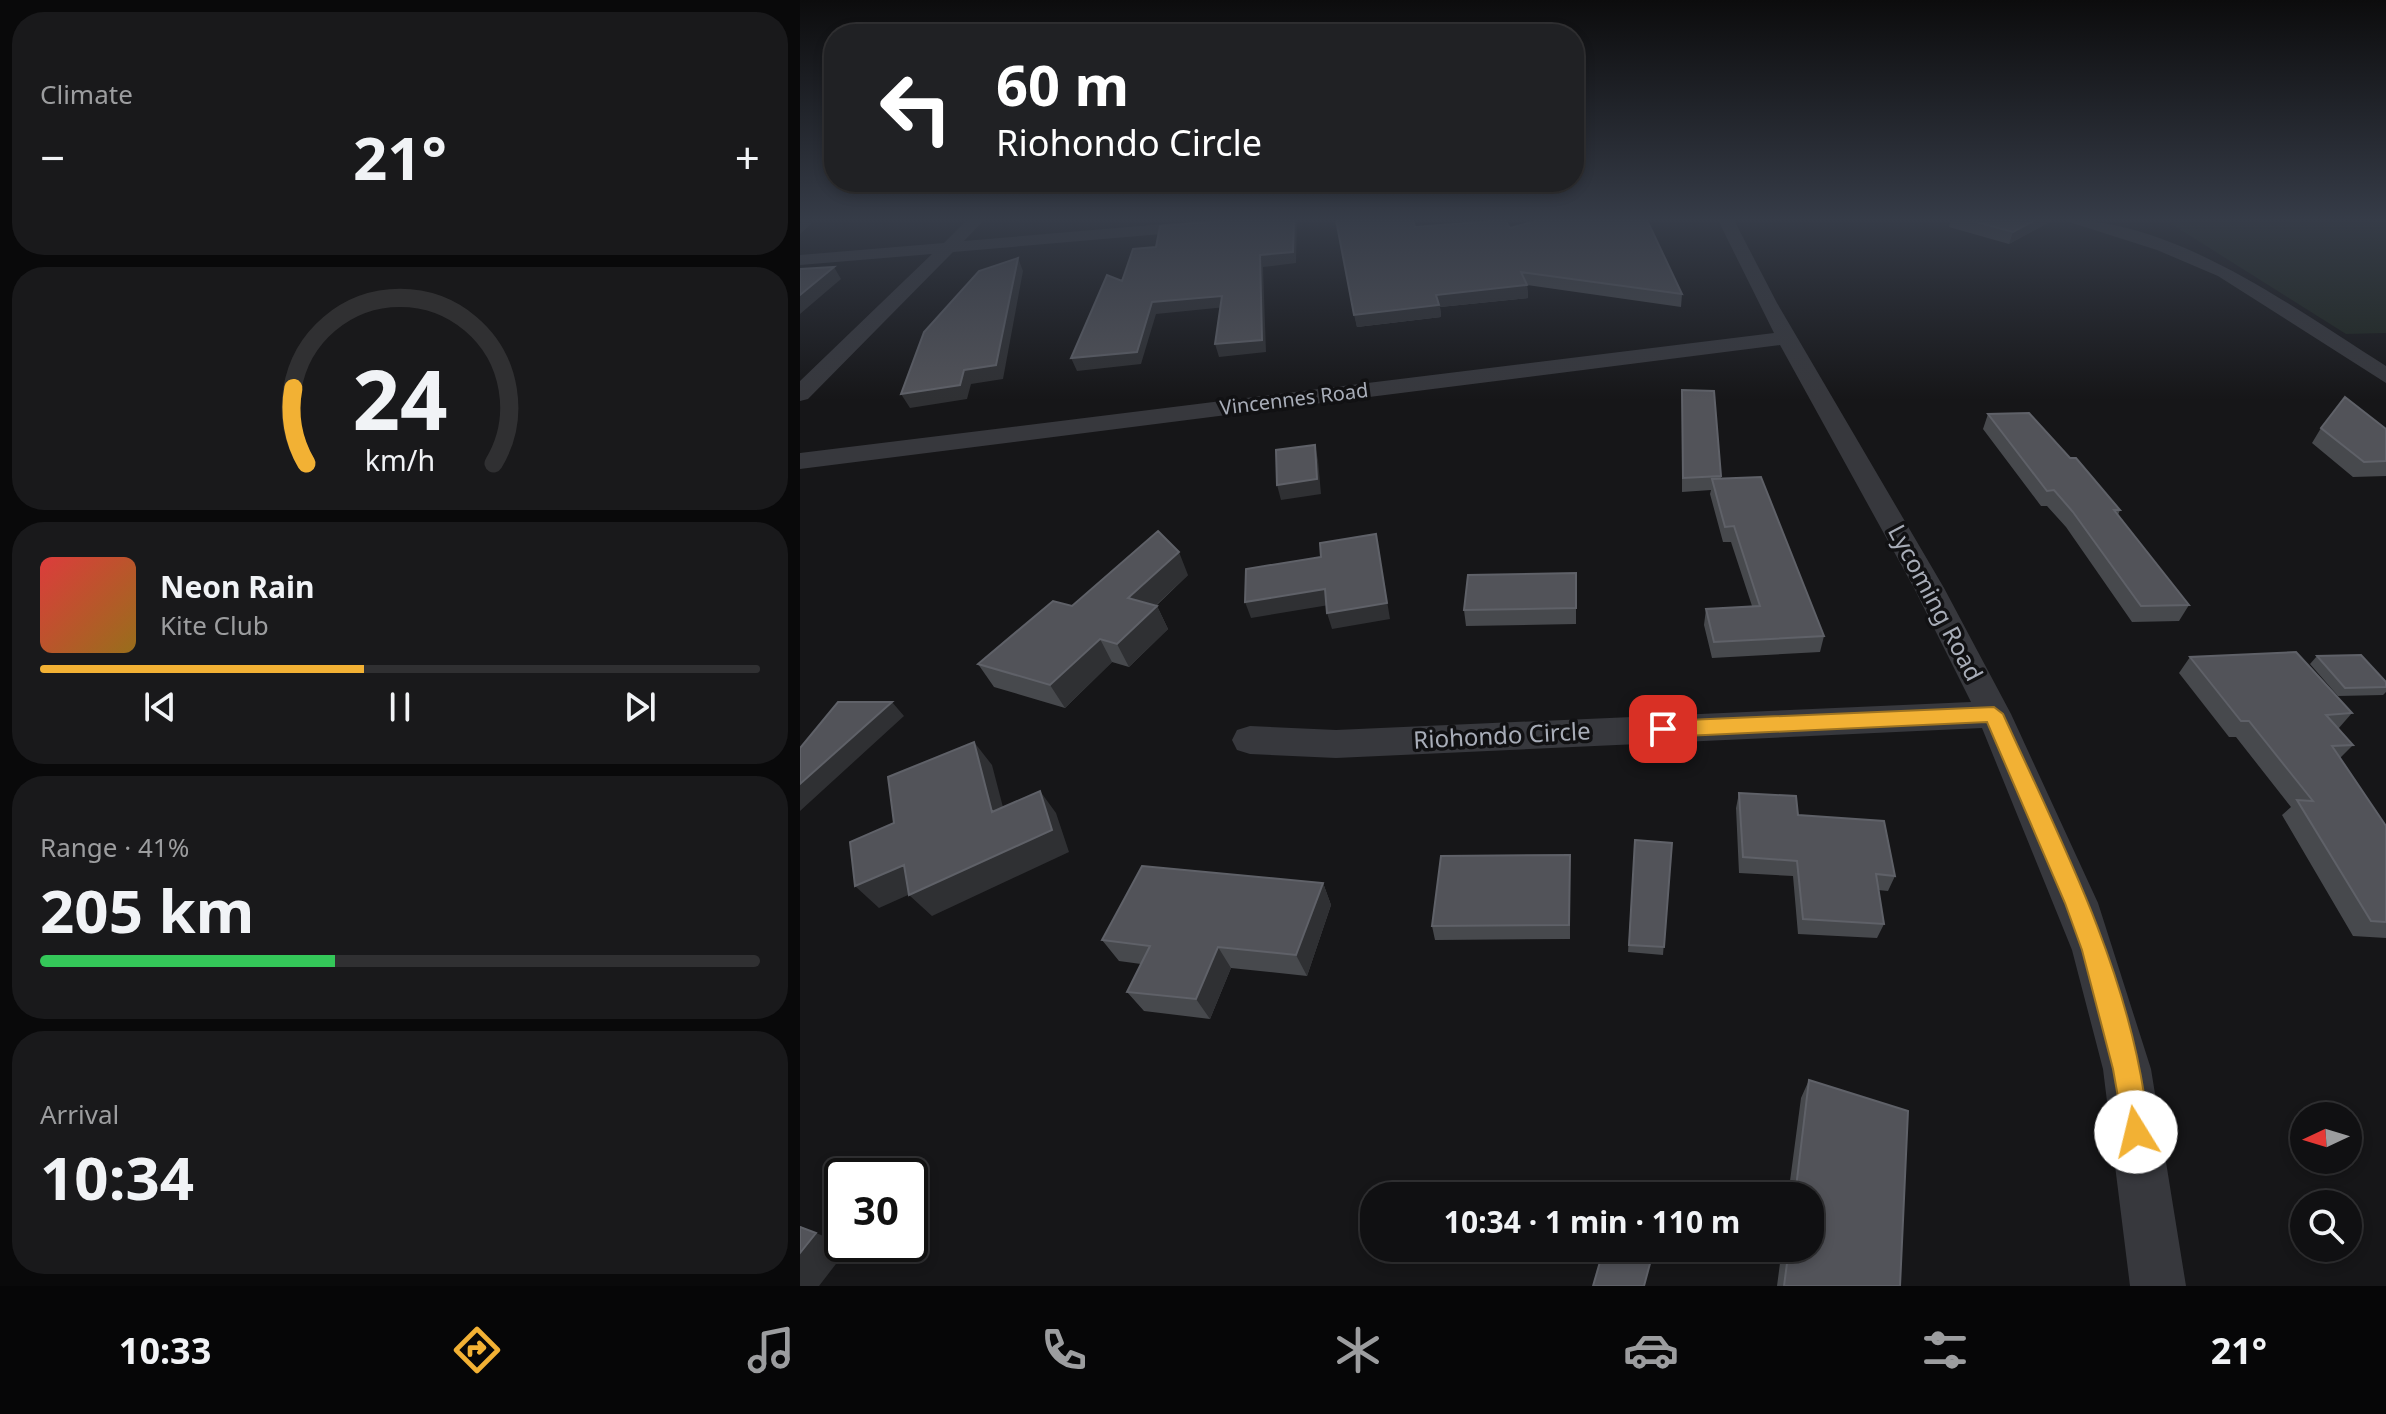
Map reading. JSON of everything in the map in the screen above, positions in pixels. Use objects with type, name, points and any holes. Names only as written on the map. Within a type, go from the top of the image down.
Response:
[{"type":"street","points":[[800,394],[915,280]]},
{"type":"street","name":"Lycoming Road","points":[[1757,280],[1929,588],[1994,714],[2077,903],[2094,950],[2127,1069],[2158,1286]]},
{"type":"street","points":[[2236,280],[2386,376]]},
{"type":"street","name":"Vincennes Road","points":[[800,461],[1787,338]]},
{"type":"street","name":"Riohondo Circle","points":[[1250,740],[1336,744],[1994,714]]},
{"type":"shaded area","points":[[2260,280],[2386,280],[2386,333],[2346,334]]},
{"type":"building","points":[[800,280],[818,280],[800,295]]},
{"type":"building","points":[[971,280],[1013,280],[996,365],[964,370],[960,385],[901,394],[924,332]]},
{"type":"building","points":[[1105,280],[1261,280],[1262,340],[1215,344],[1222,296],[1152,302],[1137,352],[1071,358]]},
{"type":"building","points":[[1347,280],[1525,280],[1527,285],[1436,295],[1439,305],[1354,315]]},
{"type":"building","points":[[1580,280],[1675,280],[1682,294]]},
{"type":"building","points":[[1682,390],[1714,391],[1721,476],[1683,478]]},
{"type":"building","points":[[2345,397],[2386,429],[2386,461],[2364,462],[2321,428]]},
{"type":"building","points":[[2029,413],[2070,458],[2076,458],[2120,510],[2114,510],[2189,605],[2141,606],[2073,512],[2054,490],[2047,491],[1988,414]]},
{"type":"building","points":[[1315,445],[1317,479],[1277,485],[1276,450]]},
{"type":"building","points":[[1761,477],[1824,636],[1714,642],[1706,609],[1760,606],[1734,526],[1725,527],[1712,479]]},
{"type":"building","points":[[1158,531],[1179,552],[1128,598],[1157,606],[1117,644],[1100,639],[1050,685],[978,664],[1053,601],[1072,606]]},
{"type":"building","points":[[1376,534],[1387,603],[1327,613],[1325,589],[1245,602],[1246,569],[1321,557],[1320,543]]},
{"type":"building","points":[[1576,573],[1576,608],[1464,610],[1468,575]]},
{"type":"building","points":[[2296,652],[2352,713],[2326,715],[2353,745],[2332,746],[2386,826],[2386,922],[2371,921],[2297,800],[2313,801],[2249,721],[2241,721],[2190,657]]},
{"type":"building","points":[[2361,655],[2386,682],[2386,687],[2345,688],[2317,656]]},
{"type":"building","points":[[838,702],[892,702],[800,784],[800,748]]},
{"type":"building","points":[[974,742],[992,812],[1040,791],[1052,830],[909,895],[904,865],[855,886],[850,842],[894,823],[888,777]]},
{"type":"building","points":[[1739,793],[1796,796],[1798,815],[1884,821],[1895,876],[1876,874],[1884,924],[1803,919],[1797,861],[1743,857]]},
{"type":"building","points":[[1635,840],[1672,843],[1664,947],[1629,945]]},
{"type":"building","points":[[1570,855],[1569,925],[1432,926],[1441,856]]},
{"type":"building","points":[[1142,866],[1323,883],[1296,955],[1218,947],[1196,999],[1127,992],[1150,946],[1102,940]]},
{"type":"building","points":[[1809,1080],[1908,1111],[1900,1286],[1784,1286],[1787,1262],[1824,1262],[1824,1182],[1797,1182]]},
{"type":"building","points":[[800,1227],[816,1233],[800,1253]]},
{"type":"building","points":[[1600,1262],[1650,1262],[1644,1286],[1593,1286]]},
{"type":"route","points":[[1663,729],[1994,714],[2077,903],[2094,950],[2127,1069],[2136,1132]]}]
